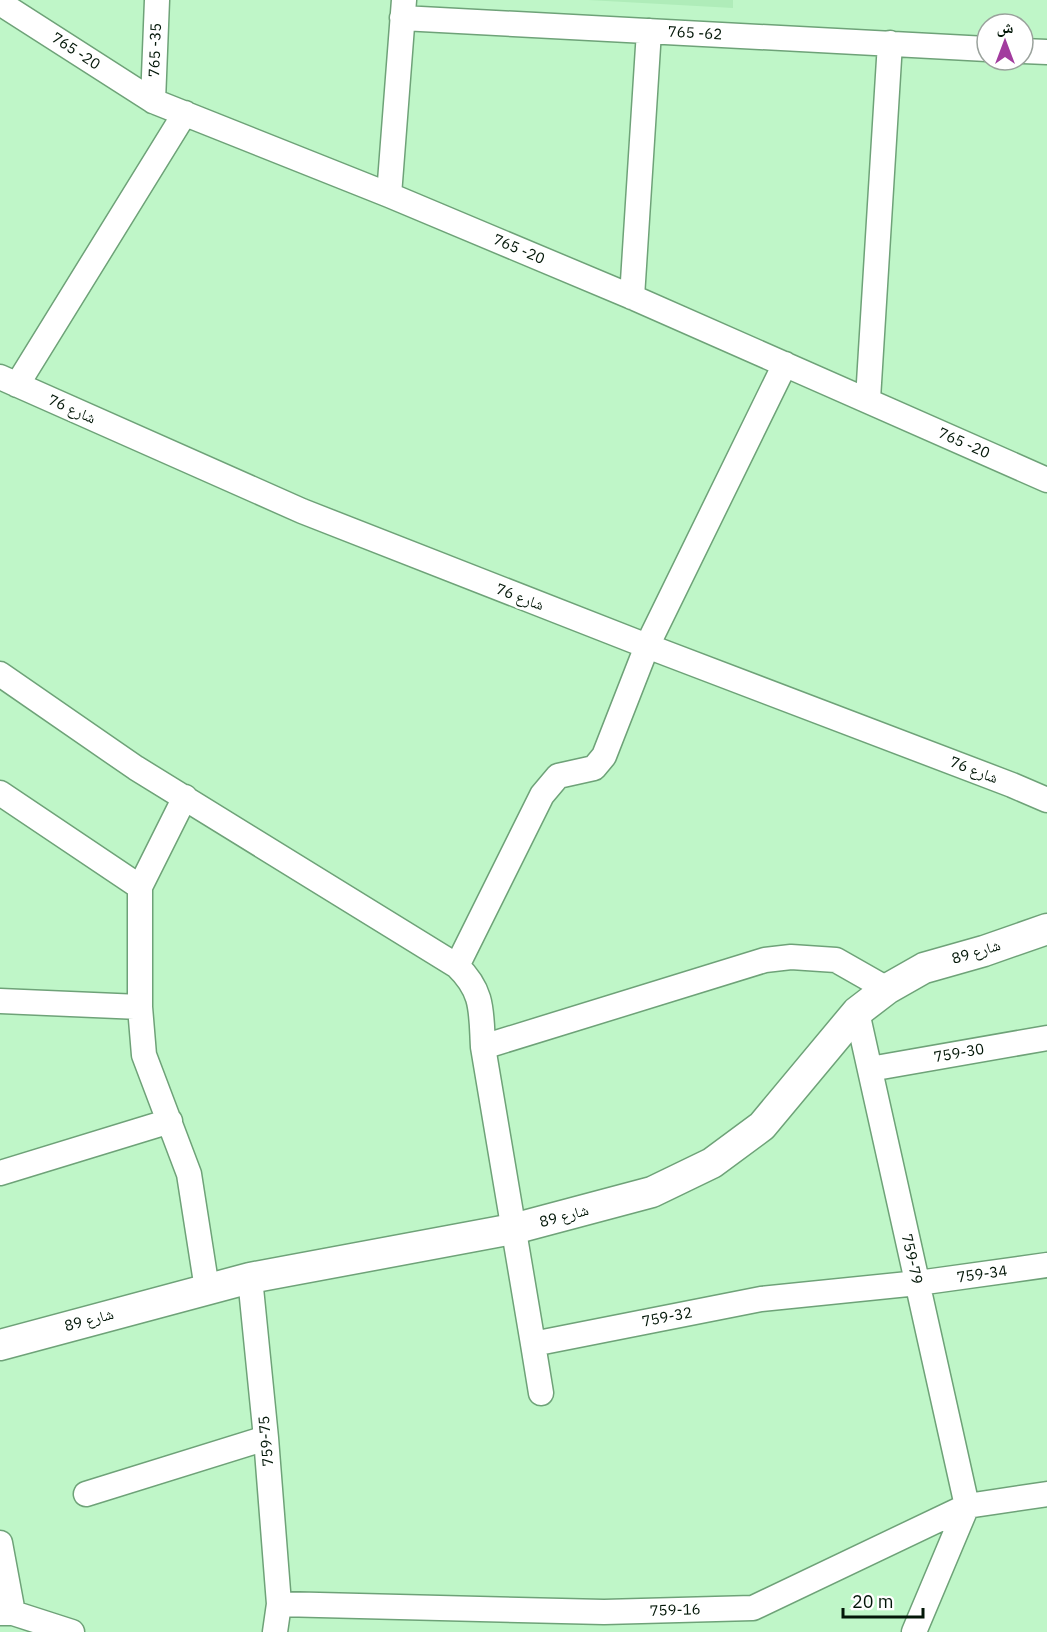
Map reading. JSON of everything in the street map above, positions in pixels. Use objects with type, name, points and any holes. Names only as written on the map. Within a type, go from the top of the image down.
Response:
[{"type":"street","name":"765 -35","points":[[153,101],[157,0]]},
{"type":"street","name":"765 -20","points":[[0,3],[153,101],[389,195],[632,297],[868,399],[1047,480]]},
{"type":"street","name":"765 -62","points":[[403,9],[649,31],[975,48]]},
{"type":"street","points":[[389,195],[403,9]]},
{"type":"street","points":[[632,297],[649,31]]},
{"type":"street","points":[[868,399],[890,44]]},
{"type":"street","points":[[5,380],[185,113]]},
{"type":"street","points":[[457,966],[542,795],[558,776],[594,768],[604,756],[647,646],[785,364]]},
{"type":"street","name":"شارع 76","points":[[5,380],[302,511],[1047,800]]},
{"type":"street","points":[[0,674],[136,768],[457,966],[469,978],[480,999],[483,1047],[541,1393]]},
{"type":"street","points":[[0,793],[140,886]]},
{"type":"street","points":[[185,797],[140,886],[140,1007],[144,1055],[189,1174],[207,1288]]},
{"type":"street","name":"شارع 89","points":[[0,1345],[249,1278],[513,1229],[652,1192],[712,1163],[762,1126],[857,1012],[887,989],[924,968],[984,951],[1047,929]]},
{"type":"street","points":[[483,1047],[765,960],[791,957],[836,960],[887,989]]},
{"type":"street","points":[[0,1001],[140,1007]]},
{"type":"street","name":"759-79","points":[[857,1012],[967,1506]]},
{"type":"street","name":"759-30","points":[[870,1069],[1047,1038]]},
{"type":"street","points":[[0,1173],[170,1121]]},
{"type":"street","name":"759-34","points":[[918,1283],[1047,1265]]},
{"type":"street","name":"759-75","points":[[249,1278],[266,1438],[279,1604],[275,1632]]},
{"type":"street","name":"759-32","points":[[533,1344],[761,1299],[918,1283]]},
{"type":"street","points":[[86,1494],[266,1438]]},
{"type":"street","name":"759-16","points":[[279,1604],[603,1622],[753,1608],[967,1506],[1047,1494]]},
{"type":"street","points":[[914,1632],[967,1506]]},
{"type":"street","points":[[0,1543],[7,1613],[72,1632]]},
{"type":"shaded area","points":[[588,0],[733,0],[733,8]]}]
